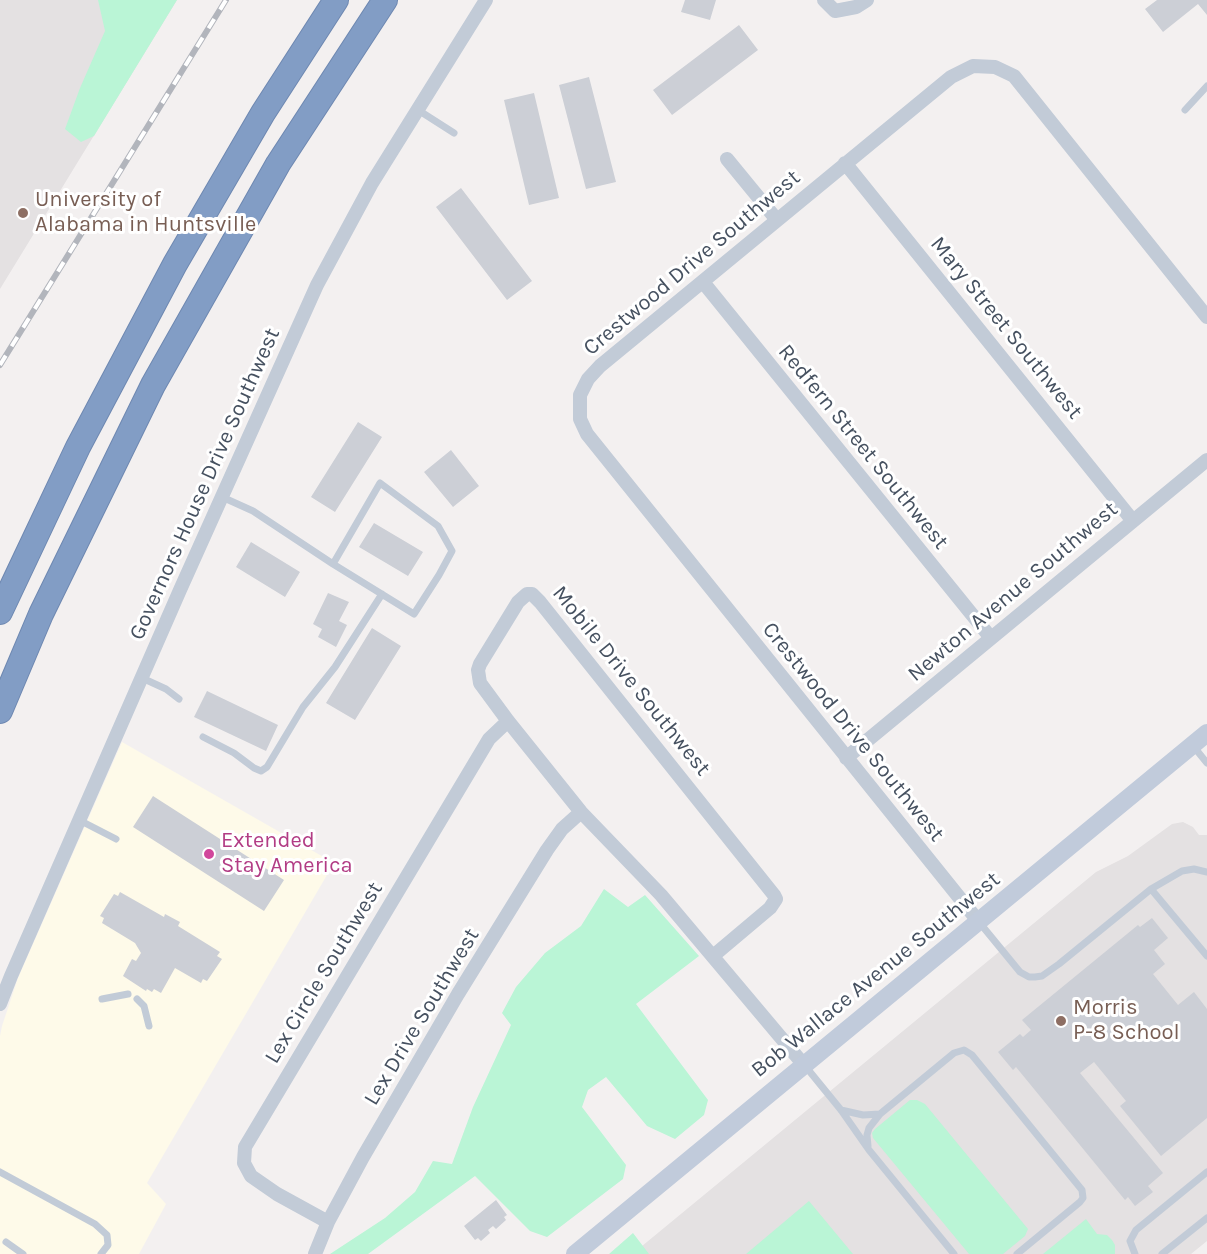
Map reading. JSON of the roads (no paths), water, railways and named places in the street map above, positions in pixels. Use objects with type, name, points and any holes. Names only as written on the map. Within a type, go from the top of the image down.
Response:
[{"type":"highway","points":[[0,612],[78,447],[175,264],[263,113],[336,0]]},
{"type":"highway","points":[[0,719],[3,704],[41,614],[153,385],[278,164],[385,0]]},
{"type":"main road","name":"Bob Wallace Avenue Southwest","points":[[574,1254],[1207,733]]},
{"type":"street","name":"Governors House Drive Southwest","points":[[0,1004],[79,820],[317,285],[372,183],[486,0]]},
{"type":"street","points":[[824,0],[835,11],[856,7],[867,0]]},
{"type":"street","name":"Crestwood Drive Southwest","points":[[979,922],[587,434],[580,419],[580,395],[593,372],[845,163],[959,72],[980,65],[1003,69],[1019,82],[1207,317]]},
{"type":"street","points":[[727,159],[777,220]]},
{"type":"street","name":"Mary Street Southwest","points":[[845,163],[1133,521]]},
{"type":"street","name":"Redfern Street Southwest","points":[[703,282],[991,638]]},
{"type":"street","name":"Newton Avenue Southwest","points":[[846,758],[1207,460]]},
{"type":"street","name":"Mobile Drive Southwest","points":[[713,956],[770,908],[776,898],[774,894],[622,701],[532,594],[527,594],[518,602],[480,664],[478,670],[480,682],[508,721],[581,812],[643,875],[804,1065]]},
{"type":"street","name":"Lex Circle Southwest","points":[[328,1222],[277,1194],[251,1176],[244,1163],[245,1147],[489,740],[508,721]]},
{"type":"street","name":"Lex Drive Southwest","points":[[315,1254],[328,1222],[363,1157],[458,994],[547,850],[562,829],[581,812]]},
{"type":"lane","points":[[1185,110],[1207,86]]},
{"type":"lane","points":[[418,110],[454,133]]},
{"type":"lane","points":[[222,497],[253,512],[333,564],[414,614],[452,551],[438,526],[380,483],[333,564]]},
{"type":"lane","points":[[204,737],[234,753],[254,768],[261,771],[267,767],[303,707],[336,668],[382,594]]},
{"type":"lane","points":[[142,678],[166,689],[179,699]]},
{"type":"lane","points":[[1192,745],[1207,763]]},
{"type":"lane","points":[[79,820],[116,839]]},
{"type":"lane","points":[[979,922],[1020,972],[1029,977],[1042,976],[1151,889],[1182,871],[1194,869],[1207,872]]},
{"type":"lane","points":[[1151,889],[1207,956]]},
{"type":"lane","points":[[102,999],[128,994]]},
{"type":"lane","points":[[137,999],[144,1006],[149,1026]]},
{"type":"lane","points":[[869,1150],[867,1134],[880,1114],[954,1053],[964,1050],[972,1055],[1082,1190],[1083,1198],[1080,1202],[1017,1254]]},
{"type":"lane","points":[[804,1065],[841,1110],[869,1150],[954,1254]]},
{"type":"lane","points":[[841,1110],[863,1115],[880,1114]]},
{"type":"lane","points":[[0,1172],[95,1224],[107,1235],[108,1245],[101,1254]]},
{"type":"lane","points":[[1135,1254],[1130,1241],[1136,1230],[1207,1172]]},
{"type":"lane","points":[[1162,1254],[1207,1218]]},
{"type":"lane","points":[[6,1242],[23,1254]]},
{"type":"railway","points":[[0,365],[226,0]]},
{"type":"place","name":"University of Alabama in Huntsville","points":[[23,213]]},
{"type":"place","name":"Extended Stay America","points":[[209,854]]},
{"type":"place","name":"Morris P-8 School","points":[[1061,1021]]}]
